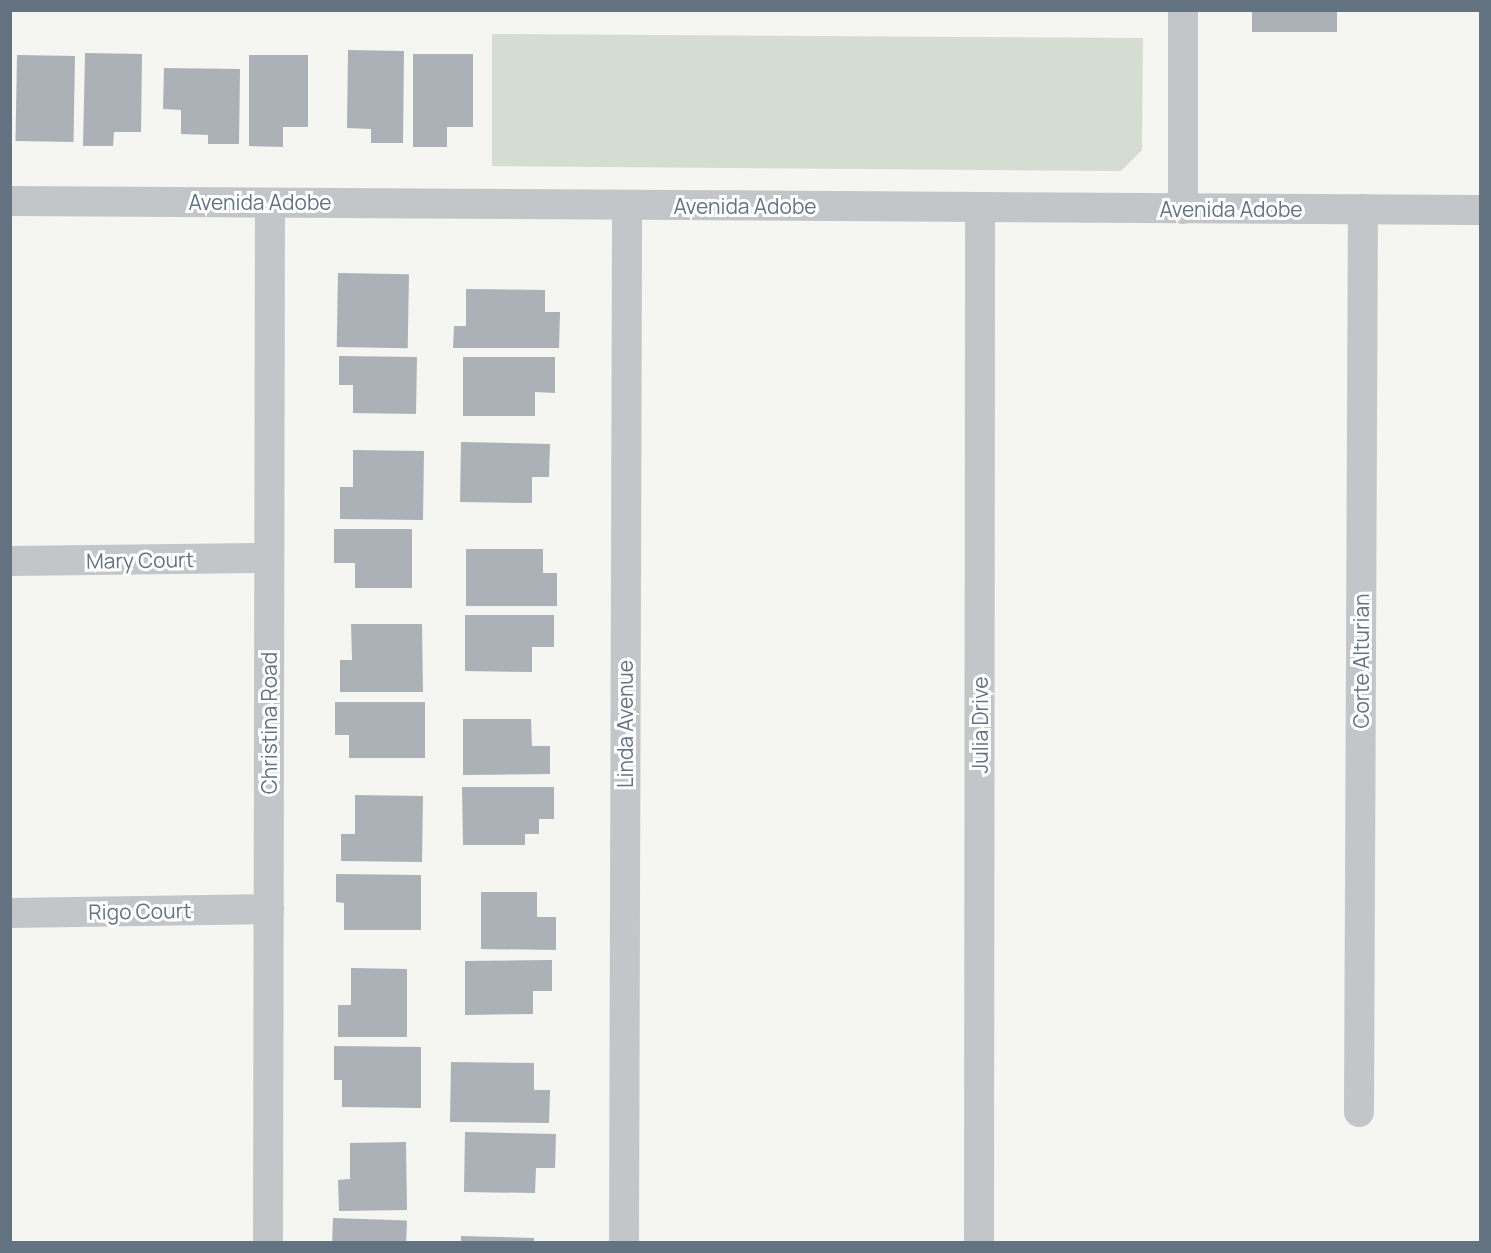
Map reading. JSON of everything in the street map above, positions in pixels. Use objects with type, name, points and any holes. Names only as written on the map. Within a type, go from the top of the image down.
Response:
[{"type":"street","points":[[1183,10],[1183,208]]},
{"type":"street","name":"Avenida Adobe","points":[[10,201],[1480,210]]},
{"type":"street","name":"Christina Road","points":[[268,1242],[270,203]]},
{"type":"street","name":"Linda Avenue","points":[[624,1242],[627,205]]},
{"type":"street","name":"Julia Drive","points":[[979,1242],[980,207]]},
{"type":"street","name":"Corte Alturian","points":[[1359,1112],[1363,209]]},
{"type":"street","name":"Mary Court","points":[[10,561],[269,558]]},
{"type":"street","name":"Rigo Court","points":[[10,913],[269,909]]},
{"type":"shaded area","points":[[492,34],[1143,38],[1142,150],[1121,171],[492,166]]},
{"type":"building","points":[[1252,10],[1337,10],[1337,32],[1252,32]]},
{"type":"building","points":[[348,50],[404,51],[403,143],[371,143],[371,129],[347,128]]},
{"type":"building","points":[[85,53],[142,54],[141,132],[114,132],[113,146],[83,146]]},
{"type":"building","points":[[413,54],[473,54],[473,127],[447,127],[447,147],[413,147]]},
{"type":"building","points":[[17,55],[75,56],[73,142],[15,141]]},
{"type":"building","points":[[249,55],[308,55],[308,127],[283,127],[283,147],[249,146]]},
{"type":"building","points":[[164,68],[240,69],[239,144],[208,144],[208,135],[181,134],[181,110],[163,109]]},
{"type":"building","points":[[338,273],[409,274],[408,348],[337,347]]},
{"type":"building","points":[[466,289],[545,290],[545,312],[560,312],[559,348],[453,348],[454,326],[466,326]]},
{"type":"building","points":[[339,356],[417,357],[416,414],[353,413],[353,385],[339,385]]},
{"type":"building","points":[[463,357],[555,357],[555,393],[535,392],[535,416],[463,416]]},
{"type":"building","points":[[461,442],[550,444],[549,477],[532,477],[532,503],[460,502]]},
{"type":"building","points":[[353,450],[424,451],[423,520],[340,519],[340,487],[353,487]]},
{"type":"building","points":[[334,529],[412,529],[412,588],[355,588],[355,563],[334,563]]},
{"type":"building","points":[[466,549],[543,549],[543,573],[557,573],[557,606],[466,606]]},
{"type":"building","points":[[465,615],[554,615],[554,647],[532,647],[532,672],[465,671]]},
{"type":"building","points":[[351,624],[422,624],[423,692],[340,692],[340,660],[352,660]]},
{"type":"building","points":[[335,702],[425,702],[425,758],[349,758],[349,735],[335,735]]},
{"type":"building","points":[[463,719],[531,719],[532,746],[550,746],[550,774],[463,775]]},
{"type":"building","points":[[462,787],[554,787],[554,819],[539,819],[539,834],[525,834],[525,845],[463,845]]},
{"type":"building","points":[[355,795],[423,796],[422,862],[341,861],[341,834],[355,834]]},
{"type":"building","points":[[336,874],[421,875],[421,930],[344,930],[344,903],[336,902]]},
{"type":"building","points":[[481,892],[537,892],[537,917],[556,917],[556,950],[481,949]]},
{"type":"building","points":[[552,960],[552,991],[533,991],[533,1014],[465,1015],[465,961]]},
{"type":"building","points":[[351,968],[407,969],[407,1037],[338,1037],[338,1005],[351,1005]]},
{"type":"building","points":[[334,1046],[421,1047],[421,1108],[342,1107],[342,1080],[334,1080]]},
{"type":"building","points":[[451,1062],[534,1063],[534,1090],[550,1090],[549,1123],[450,1122]]},
{"type":"building","points":[[465,1132],[556,1134],[555,1168],[536,1168],[535,1193],[464,1192]]},
{"type":"building","points":[[406,1142],[407,1210],[339,1211],[338,1180],[350,1179],[350,1143]]},
{"type":"building","points":[[333,1218],[407,1221],[406,1242],[332,1242]]},
{"type":"building","points":[[461,1236],[534,1238],[534,1242],[461,1242]]}]
